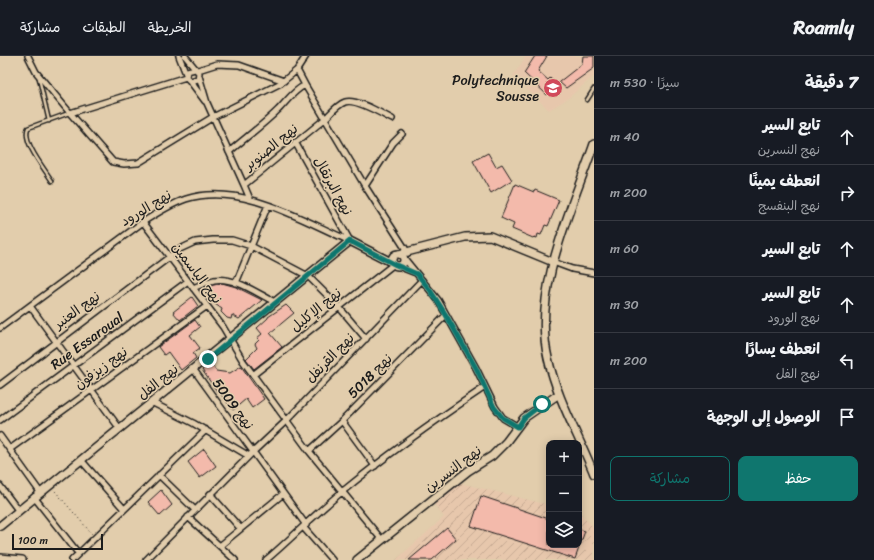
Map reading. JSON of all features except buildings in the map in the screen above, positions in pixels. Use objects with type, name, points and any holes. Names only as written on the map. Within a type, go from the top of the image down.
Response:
[{"type":"street","points":[[28,56],[39,76],[113,162],[124,164],[138,163],[213,117],[284,81],[297,70],[306,56]]},
{"type":"street","points":[[179,56],[190,82],[207,103]]},
{"type":"street","points":[[185,56],[199,76],[207,103],[244,185]]},
{"type":"street","points":[[70,113],[186,75],[189,69],[196,70],[217,64],[239,65],[284,81]]},
{"type":"street","points":[[297,70],[365,186],[400,260],[417,274],[446,315],[485,387],[494,407],[503,418],[518,427]]},
{"type":"street","points":[[190,82],[196,81],[199,76]]},
{"type":"street","points":[[229,152],[278,110],[298,88],[305,85]]},
{"type":"street","name":"نهج الصنوبر","points":[[250,199],[244,185],[326,118],[337,107],[346,102],[353,101],[392,118]]},
{"type":"street","points":[[365,186],[394,143],[402,134]]},
{"type":"street","name":"نهج البرتقال","points":[[295,142],[350,241]]},
{"type":"street","points":[[594,144],[553,262],[544,305],[544,338],[548,360],[559,394],[594,474]]},
{"type":"street","name":"نهج الورود","points":[[0,328],[143,222],[166,208],[192,198],[221,195],[250,199],[268,205],[372,252],[400,260]]},
{"type":"street","points":[[236,283],[268,205]]},
{"type":"street","name":"نهج الياسمين","points":[[143,222],[194,288],[231,340],[253,375],[309,451],[341,492],[382,540]]},
{"type":"street","points":[[400,260],[424,249],[465,237],[490,236],[553,262],[594,273]]},
{"type":"street","name":"نهج العنبر","points":[[0,385],[56,341],[170,257],[188,245],[204,240],[232,240],[251,246],[308,276],[339,307],[366,339]]},
{"type":"street","name":"نهج الفل","points":[[0,526],[50,484],[231,340],[350,241]]},
{"type":"street","points":[[400,260],[417,274]]},
{"type":"street","name":"نهج الإكليل","points":[[253,375],[400,260]]},
{"type":"street","points":[[194,288],[219,279],[236,283],[275,302]]},
{"type":"street","name":"نهج القرنفل","points":[[146,560],[210,494],[287,420],[422,280]]},
{"type":"street","name":"Rue Essaroual","points":[[0,420],[188,281]]},
{"type":"street","points":[[30,306],[120,429]]},
{"type":"street","name":"نهج زيزفون","points":[[10,448],[207,306]]},
{"type":"street","name":"نهج 5018","points":[[309,451],[342,421],[446,315]]},
{"type":"street","name":"نهج 5009","points":[[194,370],[251,454],[332,560]]},
{"type":"street","points":[[266,560],[341,492],[416,434],[485,387]]},
{"type":"street","name":"نهج النسرين","points":[[357,560],[468,471],[492,456],[518,427],[524,418],[559,394]]},
{"type":"street","points":[[153,403],[251,454]]},
{"type":"street","points":[[342,421],[375,466]]},
{"type":"street","points":[[72,560],[206,430]]},
{"type":"street","points":[[0,436],[10,448],[37,495],[78,553]]},
{"type":"street","points":[[81,460],[124,509]]},
{"type":"street","points":[[160,475],[195,510]]},
{"type":"street","points":[[0,486],[18,510]]},
{"type":"street","points":[[210,494],[240,528]]},
{"type":"street","points":[[221,545],[283,494]]},
{"type":"street","points":[[188,517],[221,545],[235,560]]},
{"type":"street","points":[[0,558],[22,560]]},
{"type":"lane","points":[[39,76],[49,121]]},
{"type":"lane","points":[[587,100],[594,89]]},
{"type":"lane","points":[[52,181],[28,142],[26,133],[28,128],[70,113]]},
{"type":"path","points":[[50,484],[95,537]]},
{"type":"shaded area","name":"Polytechnique Sousse","points":[[526,56],[594,56],[594,76],[567,99],[549,110],[513,76]]},
{"type":"shaded area","points":[[460,483],[546,504],[546,548],[582,548],[582,515],[594,528],[594,560],[396,560],[444,517],[434,504]]},
{"type":"place","name":"Polytechnique Sousse","points":[[553,88]]},
{"type":"route","points":[[208,359],[350,241],[396,265],[417,274],[438,300],[476,368],[494,407],[503,418],[518,427],[524,418],[542,404]]}]
